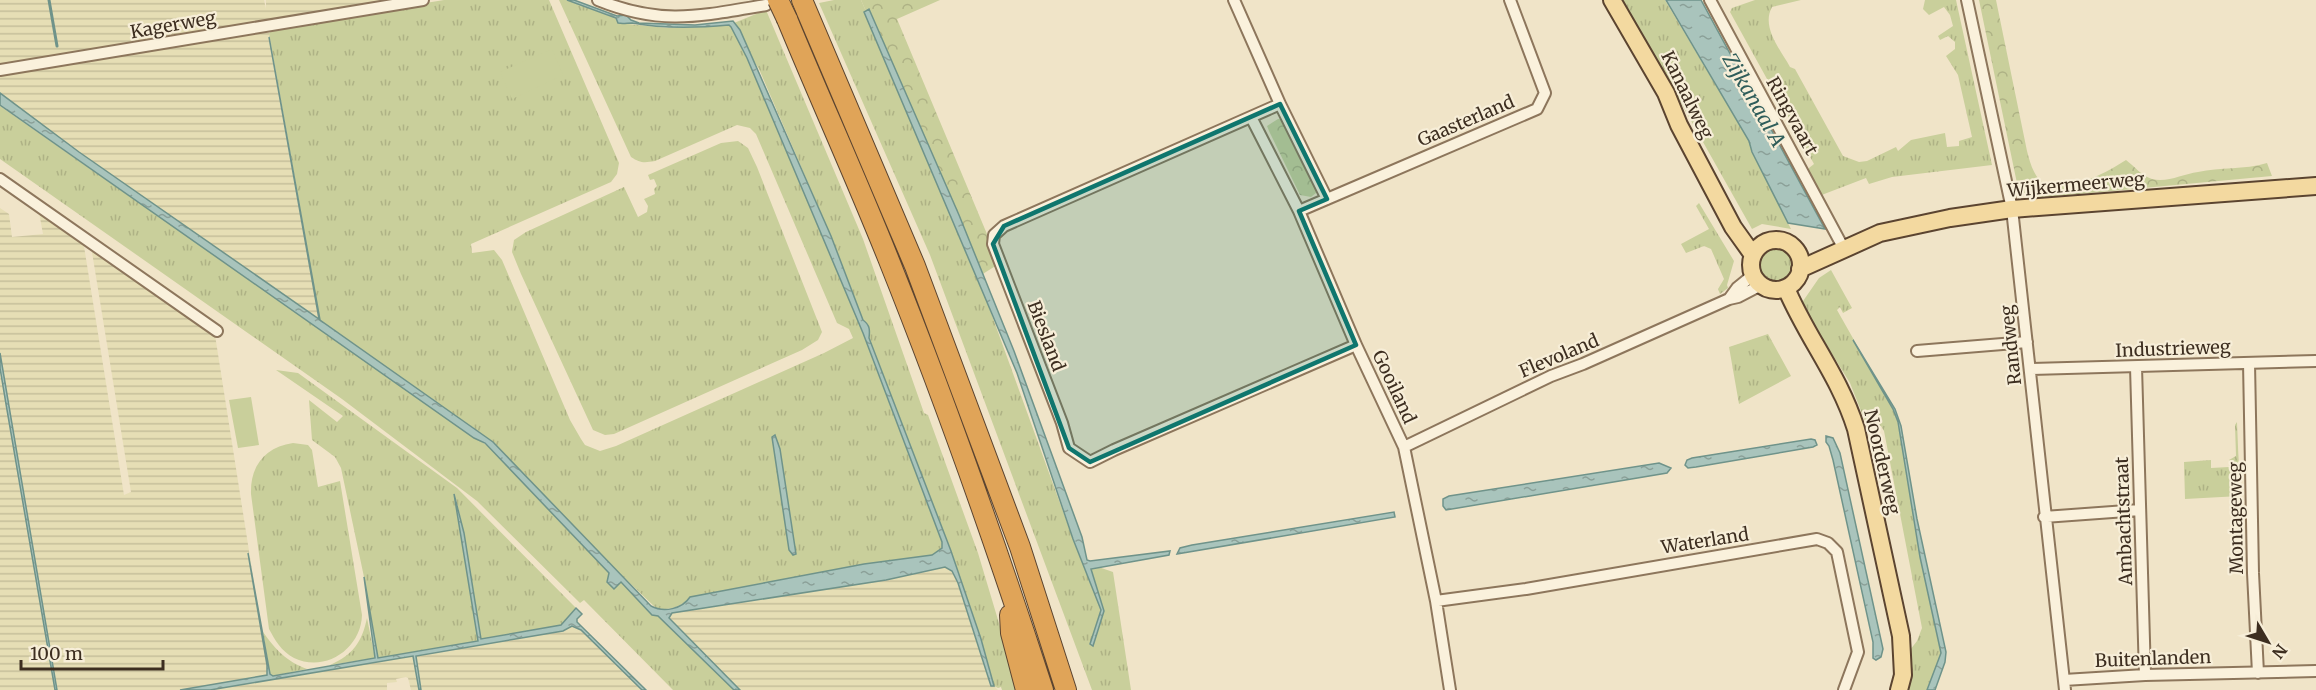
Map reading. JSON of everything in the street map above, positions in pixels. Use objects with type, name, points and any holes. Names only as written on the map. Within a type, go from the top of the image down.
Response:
[{"type":"highway","points":[[772,3],[787,20],[892,268],[949,417],[1008,582],[1043,690]]},
{"type":"highway","points":[[806,8],[915,266],[1020,547],[1066,690]]},
{"type":"highway","points":[[1020,547],[1046,593],[1081,690]]},
{"type":"highway","points":[[1008,582],[1011,633],[1026,690]]},
{"type":"main road","name":"Kanaalweg","points":[[1612,0],[1662,85],[1679,125],[1733,227],[1754,255]]},
{"type":"main road","name":"Wijkermeerweg","points":[[1800,269],[1868,238],[1938,220],[2012,209],[2316,186]]},
{"type":"main road","name":"Kanaalweg","points":[[1723,209],[1746,231],[1767,242]]},
{"type":"main road","points":[[1780,241],[1792,246],[1796,251],[1800,269],[1798,277],[1786,288],[1773,290],[1757,280],[1751,265],[1757,250],[1767,242],[1780,241]]},
{"type":"main road","name":"Wijkermeerweg","points":[[1796,251],[1844,249]]},
{"type":"main road","name":"Noorderweg","points":[[1786,288],[1848,402],[1856,429],[1901,636],[1903,675],[1899,690]]},
{"type":"main road","points":[[1888,690],[1903,658]]},
{"type":"street","name":"Kagerweg","points":[[0,70],[423,0]]},
{"type":"street","points":[[598,0],[641,15],[680,18],[772,3]]},
{"type":"street","points":[[1234,0],[1280,104],[1327,199]]},
{"type":"street","name":"Gaasterland","points":[[1299,211],[1537,109],[1545,93],[1510,0]]},
{"type":"street","name":"Ringvaart","points":[[1710,0],[1844,249]]},
{"type":"street","name":"Randweg","points":[[1967,0],[2012,209],[2064,685]]},
{"type":"street","name":"Biesland","points":[[1280,104],[1004,225],[994,235],[993,244],[1062,423],[1069,448],[1089,462],[1356,345]]},
{"type":"street","name":"Gooiland","points":[[1251,117],[1299,211],[1356,345],[1404,447],[1436,601],[1450,690]]},
{"type":"street","points":[[0,179],[217,331]]},
{"type":"street","name":"Flevoland","points":[[1404,447],[1551,376],[1729,299],[1737,288],[1757,280]]},
{"type":"street","points":[[1917,351],[2027,342]]},
{"type":"street","name":"Industrieweg","points":[[2030,369],[2316,361]]},
{"type":"street","name":"Montageweg","points":[[2249,363],[2258,673]]},
{"type":"street","name":"Ambachtstraat","points":[[2136,366],[2145,675]]},
{"type":"street","points":[[2044,517],[2140,510]]},
{"type":"street","name":"Waterland","points":[[1436,601],[1526,589],[1817,539],[1828,543],[1838,552],[1855,634],[1858,652],[1848,689]]},
{"type":"street","name":"Buitenlanden","points":[[2064,685],[2145,675],[2316,671]]},
{"type":"highlighted area","points":[[1280,104],[1327,199],[1299,211],[1356,345],[1090,462],[1069,448],[993,244],[1004,226]]},
{"type":"shaded area","points":[[0,0],[264,0],[266,9],[266,0],[400,0],[0,66]]},
{"type":"shaded area","points":[[246,33],[269,33],[319,320],[79,152],[0,93],[0,75]]},
{"type":"shaded area","points":[[38,207],[83,240],[124,495],[131,492],[91,246],[215,335],[267,675],[180,690],[57,690],[0,353],[0,208],[9,214],[12,237],[43,234]]},
{"type":"shaded area","points":[[0,368],[21,488],[55,690],[0,690]]},
{"type":"shaded area","points":[[945,567],[952,571],[958,583],[991,686],[998,690],[740,690],[669,618],[672,613],[691,609],[886,580]]},
{"type":"shaded area","points":[[572,626],[581,630],[642,690],[421,690],[416,656],[563,631]]},
{"type":"shaded area","points":[[414,656],[419,690],[411,690],[406,677],[396,679],[397,682],[387,683],[387,690],[211,690]]},
{"type":"green space","points":[[444,0],[549,0],[619,163],[617,174],[611,182],[471,244],[472,253],[494,250],[502,260],[570,420],[585,445],[600,451],[616,446],[853,338],[849,329],[837,323],[756,134],[750,128],[737,125],[655,161],[642,162],[631,157],[559,0],[567,0],[616,18],[618,23],[667,28],[729,25],[766,10],[863,239],[924,413],[928,415],[978,553],[1019,690],[1002,690],[1001,687],[994,686],[981,639],[951,551],[869,338],[868,326],[863,320],[831,236],[759,69],[731,27],[747,58],[863,333],[942,542],[942,548],[933,555],[864,564],[690,597],[675,607],[657,609],[614,568],[493,442],[320,320],[269,33],[278,27]]},
{"type":"green space","points":[[834,0],[861,0],[933,163],[978,277],[1073,539],[1084,562],[1113,572],[1131,690],[1092,690],[930,255],[819,3]]},
{"type":"green space","points":[[861,0],[940,0],[897,19],[992,246],[997,265],[978,277],[933,163]]},
{"type":"green space","points":[[1623,0],[1665,0],[1749,141],[1752,152],[1791,229],[1762,224],[1752,229]]},
{"type":"green space","points":[[1755,0],[1801,0],[1772,7],[1769,15],[1770,30],[1790,67],[1795,69],[1843,156],[1859,162],[1867,161],[1896,147],[1898,151],[1911,140],[1945,133],[1947,147],[1959,146],[1959,141],[1972,137],[1958,75],[1946,56],[1955,49],[1955,42],[1948,36],[1940,40],[1938,36],[1953,26],[1950,15],[1944,7],[1929,15],[1923,9],[1925,0],[1956,0],[1992,165],[1892,177],[1869,184],[1866,178],[1819,196],[1808,172],[1814,164],[1730,12],[1732,8]]},
{"type":"green space","points":[[1979,0],[1996,0],[2028,156],[2036,176],[2048,187],[2089,179],[2126,160],[2145,176],[2158,180],[2206,170],[2250,167],[2267,163],[2272,176],[2036,198],[2019,193]]},
{"type":"green space","points":[[552,49],[563,75],[512,99],[500,72]]},
{"type":"green space","points":[[0,106],[492,449],[609,573],[607,582],[614,589],[620,581],[652,615],[658,616],[734,690],[673,690],[584,600],[580,603],[477,501],[342,399],[0,159]]},
{"type":"green space","points":[[1278,119],[1283,119],[1317,189],[1311,197],[1300,195],[1269,131],[1267,126]]},
{"type":"green space","points":[[738,141],[748,148],[757,167],[822,332],[818,340],[802,350],[614,434],[605,435],[593,430],[521,274],[512,252],[514,240],[526,232],[624,187],[638,217],[647,212],[648,206],[644,199],[655,194],[654,189],[657,186],[654,179],[650,180],[648,175],[721,143]]},
{"type":"green space","points":[[1699,203],[1734,261],[1728,288],[1720,294],[1718,289],[1724,279],[1711,249],[1704,246],[1686,253],[1681,244],[1709,229],[1696,206]]},
{"type":"green space","points":[[1777,249],[1789,254],[1794,266],[1789,278],[1777,283],[1765,278],[1760,266],[1765,254]]},
{"type":"green space","points":[[1831,270],[1852,308],[1843,313],[1840,307],[1837,310],[1893,409],[1898,422],[1920,557],[1941,654],[1927,690],[1905,690],[1910,650],[1917,641],[1922,628],[1884,431],[1881,426],[1867,426],[1850,383],[1801,304],[1819,278]]},
{"type":"green space","points":[[1768,334],[1791,376],[1739,404],[1729,347]]},
{"type":"green space","points":[[276,370],[298,373],[457,488],[576,608],[561,625],[481,639],[464,533],[455,495],[479,641],[377,658],[364,577],[341,468],[335,457],[312,440],[309,400],[337,422],[343,416]]},
{"type":"green space","points":[[251,397],[259,445],[238,448],[229,400]]},
{"type":"green space","points":[[2237,422],[2240,496],[2185,499],[2184,462],[2211,460],[2211,468],[2229,467],[2229,460],[2236,456],[2235,425]]},
{"type":"green space","points":[[293,443],[308,445],[312,450],[318,487],[340,481],[362,615],[360,627],[348,648],[329,660],[318,662],[306,662],[289,655],[279,645],[269,629],[251,494],[253,475],[261,460],[274,449]]},
{"type":"green space","points":[[367,618],[375,658],[330,665],[345,657],[355,647]]},
{"type":"green space","points":[[263,632],[282,654],[307,669],[273,676],[270,674]]},
{"type":"water","points":[[567,0],[574,0],[617,16],[626,15],[639,23],[695,25],[733,21],[740,30],[831,236],[863,320],[868,326],[869,338],[951,551],[981,639],[994,686],[991,686],[958,583],[952,571],[945,567],[886,580],[672,613],[669,618],[740,690],[734,690],[658,616],[652,615],[621,582],[614,589],[607,582],[609,573],[485,443],[474,438],[0,105],[0,93],[79,152],[319,319],[269,37],[320,320],[493,442],[651,606],[672,609],[690,597],[864,564],[932,555],[942,548],[942,542],[863,333],[747,58],[731,27],[729,25],[668,27],[618,23],[616,18]]},
{"type":"water","name":"Zijkanaal A","points":[[1666,0],[1701,0],[1825,229],[1788,223],[1752,152],[1749,141]]},
{"type":"water","points":[[869,9],[959,215],[1014,351],[1082,537],[1087,560],[1170,551],[1169,555],[1091,569],[1104,611],[1093,646],[1090,644],[1101,610],[1073,539],[1017,373],[864,12]]},
{"type":"water","points":[[1853,340],[1895,409],[1901,426],[1917,519],[1946,652],[1945,662],[1935,690],[1927,690],[1941,653],[1920,557],[1898,422],[1893,409]]},
{"type":"water","points":[[0,353],[57,690],[55,690],[6,404]]},
{"type":"water","points":[[775,435],[780,449],[796,554],[793,555],[789,550],[772,437]]},
{"type":"water","points":[[1826,436],[1833,438],[1840,453],[1883,649],[1881,657],[1876,660],[1873,658],[1873,642]]},
{"type":"water","points":[[1815,440],[1817,445],[1696,467],[1688,468],[1685,465],[1687,460],[1692,458]]},
{"type":"water","points":[[1659,463],[1671,468],[1667,473],[1446,510],[1443,506],[1443,499],[1449,496]]},
{"type":"water","points":[[454,494],[464,533],[481,639],[561,625],[576,608],[582,614],[577,622],[646,690],[642,690],[581,630],[572,626],[563,631],[416,656],[421,690],[419,690],[413,656],[210,690],[180,690],[267,675],[248,553],[270,674],[273,676],[375,658],[364,577],[378,658],[478,641]]},
{"type":"water","points":[[1394,512],[1395,517],[1177,554],[1180,548],[1192,545]]},
{"type":"waterway","points":[[49,0],[57,46]]}]
